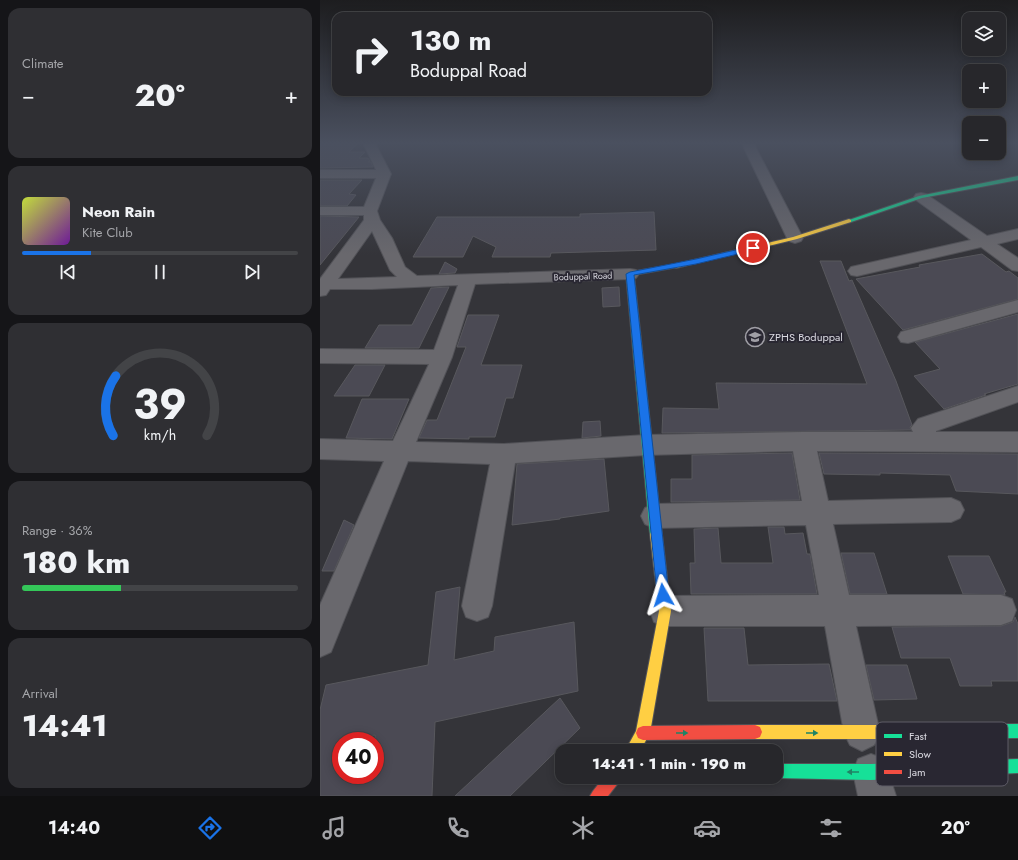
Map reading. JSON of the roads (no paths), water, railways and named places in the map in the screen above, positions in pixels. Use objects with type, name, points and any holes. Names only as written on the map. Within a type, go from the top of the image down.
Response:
[{"type":"street","points":[[322,286],[371,215],[382,180]]},
{"type":"street","points":[[766,180],[795,238]]},
{"type":"street","name":"Boduppal Road","points":[[322,286],[413,281],[630,274],[696,262],[795,238],[922,197],[1007,180]]},
{"type":"street","points":[[922,197],[1018,266]]},
{"type":"street","points":[[320,211],[371,215]]},
{"type":"street","points":[[371,215],[384,238],[398,270],[413,281]]},
{"type":"street","points":[[856,271],[1018,234]]},
{"type":"street","points":[[630,274],[646,445],[665,611],[644,733],[637,744]]},
{"type":"street","points":[[320,641],[400,451],[442,357],[468,280]]},
{"type":"street","points":[[908,337],[1018,306]]},
{"type":"street","points":[[320,356],[442,357]]},
{"type":"street","points":[[928,441],[923,428],[926,425],[1018,394]]},
{"type":"street","points":[[803,441],[862,733]]},
{"type":"street","points":[[320,449],[504,454],[646,445],[803,441],[1018,442]]},
{"type":"street","points":[[477,606],[504,454]]},
{"type":"street","points":[[654,516],[951,510]]},
{"type":"street","points":[[665,611],[1001,610]]},
{"type":"street","points":[[1008,731],[1018,731]]},
{"type":"street","points":[[644,733],[876,733]]},
{"type":"street","points":[[1008,767],[1018,766]]},
{"type":"street","points":[[783,772],[874,784]]},
{"type":"street","points":[[598,796],[608,784]]},
{"type":"place","name":"ZPHS Boduppal","points":[[755,337]]}]
